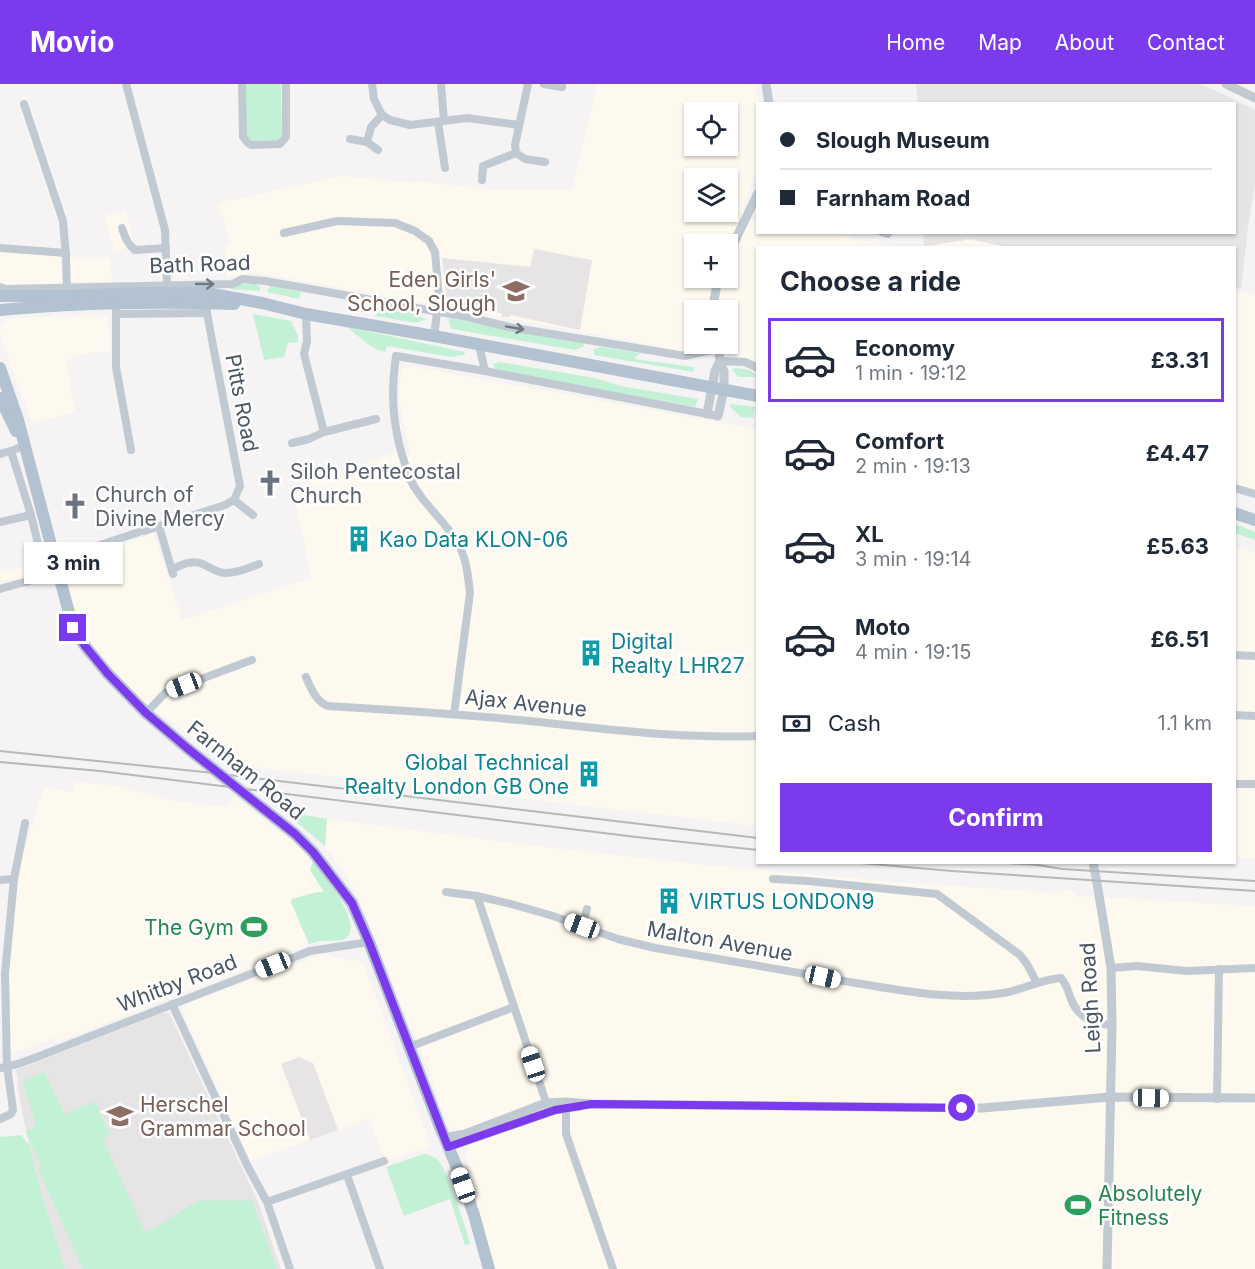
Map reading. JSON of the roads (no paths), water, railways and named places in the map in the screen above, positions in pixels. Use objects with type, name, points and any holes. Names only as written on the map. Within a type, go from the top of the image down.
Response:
[{"type":"main road","name":"Bath Road","points":[[0,296],[68,292],[136,293],[207,303]]},
{"type":"main road","name":"Bath Road","points":[[0,310],[21,308],[116,309],[207,303],[262,303],[306,314],[756,396]]},
{"type":"main road","points":[[0,316],[21,308]]},
{"type":"main road","name":"Farnham Road","points":[[0,368],[33,472],[73,628],[108,674],[146,713],[295,834],[313,852],[352,903],[474,1215],[489,1269]]},
{"type":"main road","name":"Farnham Road","points":[[0,398],[24,444]]},
{"type":"main road","points":[[1236,514],[1255,520]]},
{"type":"street","points":[[126,84],[165,230],[167,285]]},
{"type":"street","points":[[242,84],[243,137],[251,145],[280,144],[286,137],[286,84]]},
{"type":"street","points":[[372,84],[374,99],[382,115],[390,120],[410,125],[467,118],[519,125]]},
{"type":"street","points":[[441,84],[441,122],[445,168]]},
{"type":"street","points":[[528,84],[514,145],[516,153],[525,159],[545,162]]},
{"type":"street","points":[[544,84],[562,87]]},
{"type":"street","points":[[766,84],[769,102]]},
{"type":"street","points":[[1228,85],[1255,98]]},
{"type":"street","points":[[24,104],[63,221],[68,292]]},
{"type":"street","points":[[367,141],[371,127],[382,115]]},
{"type":"street","points":[[350,139],[367,141],[378,150]]},
{"type":"street","points":[[482,180],[483,166],[516,153]]},
{"type":"street","points":[[738,234],[756,197]]},
{"type":"street","points":[[284,233],[337,221],[395,224],[415,231],[429,241],[435,252],[439,297],[434,336]]},
{"type":"street","points":[[122,228],[126,240],[135,250],[166,248]]},
{"type":"street","points":[[0,249],[66,253]]},
{"type":"street","name":"Bath Road","points":[[0,287],[68,292],[178,284],[232,284],[242,279],[265,281],[509,327],[685,356],[692,354]]},
{"type":"street","name":"Pitts Road","points":[[207,303],[240,486],[234,500]]},
{"type":"street","points":[[116,309],[116,367],[131,450]]},
{"type":"street","points":[[306,314],[307,341],[304,354],[324,432]]},
{"type":"street","points":[[479,345],[485,370]]},
{"type":"street","points":[[707,414],[724,372],[720,354]]},
{"type":"street","points":[[453,714],[470,593],[468,577],[457,540],[426,503],[409,478],[393,419],[392,386],[396,356],[485,370],[718,416],[718,389]]},
{"type":"street","points":[[720,361],[745,362],[756,367]]},
{"type":"street","points":[[292,443],[376,419]]},
{"type":"street","points":[[0,454],[24,444]]},
{"type":"street","points":[[10,451],[31,515],[46,577]]},
{"type":"street","points":[[1236,489],[1255,494]]},
{"type":"street","points":[[56,560],[225,505],[234,500],[253,515]]},
{"type":"street","points":[[0,522],[31,515]]},
{"type":"street","points":[[159,526],[172,571],[190,562],[199,562],[216,572],[225,573],[237,572],[259,564]]},
{"type":"street","points":[[0,589],[58,573]]},
{"type":"street","points":[[1236,655],[1255,656]]},
{"type":"street","points":[[146,713],[166,692],[237,662],[252,660]]},
{"type":"street","name":"Ajax Avenue","points":[[306,676],[313,692],[322,704],[328,706],[453,714],[674,735],[756,736]]},
{"type":"street","points":[[1236,716],[1255,716]]},
{"type":"street","points":[[1236,784],[1255,784]]},
{"type":"street","points":[[0,1119],[11,1114],[13,1110],[4,1067],[3,974],[14,879],[25,823]]},
{"type":"street","name":"Leigh Road","points":[[1093,864],[1110,968],[1113,1025],[1107,1269]]},
{"type":"street","points":[[0,880],[14,879]]},
{"type":"street","points":[[773,879],[937,894],[1020,955],[1037,983]]},
{"type":"street","name":"Malton Avenue","points":[[446,892],[477,896],[541,912],[618,939],[655,948],[847,983],[918,993],[966,996],[1003,993],[1052,978],[1061,978],[1066,984],[1072,1002],[1084,1018],[1099,1024],[1113,1025]]},
{"type":"street","points":[[477,896],[548,1108]]},
{"type":"street","points":[[582,926],[587,909]]},
{"type":"street","name":"Whitby Road","points":[[4,1067],[37,1057],[310,951],[369,942]]},
{"type":"street","points":[[1110,968],[1137,966],[1187,971],[1255,968]]},
{"type":"street","points":[[1217,1099],[1219,969]]},
{"type":"street","points":[[172,1004],[248,1167],[267,1202],[290,1269]]},
{"type":"street","points":[[410,1047],[514,1007]]},
{"type":"street","points":[[446,1142],[548,1108],[566,1105],[982,1108],[1110,1097],[1255,1098]]},
{"type":"street","points":[[566,1105],[567,1134],[613,1269]]},
{"type":"street","points":[[267,1202],[384,1161]]},
{"type":"street","points":[[346,1175],[380,1269]]},
{"type":"railway","points":[[0,751],[204,772],[756,838]]},
{"type":"railway","points":[[0,762],[100,771],[756,850]]},
{"type":"railway","points":[[872,864],[1255,891]]},
{"type":"railway","points":[[1023,864],[1062,869],[1255,881]]},
{"type":"place","name":"Eden Girls' School, Slough","points":[[516,291]]},
{"type":"place","name":"Siloh Pentecostal Church","points":[[270,483]]},
{"type":"place","name":"Church of Divine Mercy","points":[[75,506]]},
{"type":"place","name":"Kao Data KLON-06","points":[[359,539]]},
{"type":"place","name":"Digital Realty LHR27","points":[[591,653]]},
{"type":"place","name":"Global Technical Realty London GB One","points":[[589,774]]},
{"type":"place","name":"VIRTUS LONDON9","points":[[669,901]]},
{"type":"place","name":"The Gym","points":[[254,927]]},
{"type":"place","name":"Herschel Grammar School","points":[[120,1116]]},
{"type":"place","name":"Absolutely Fitness","points":[[1078,1205]]}]
